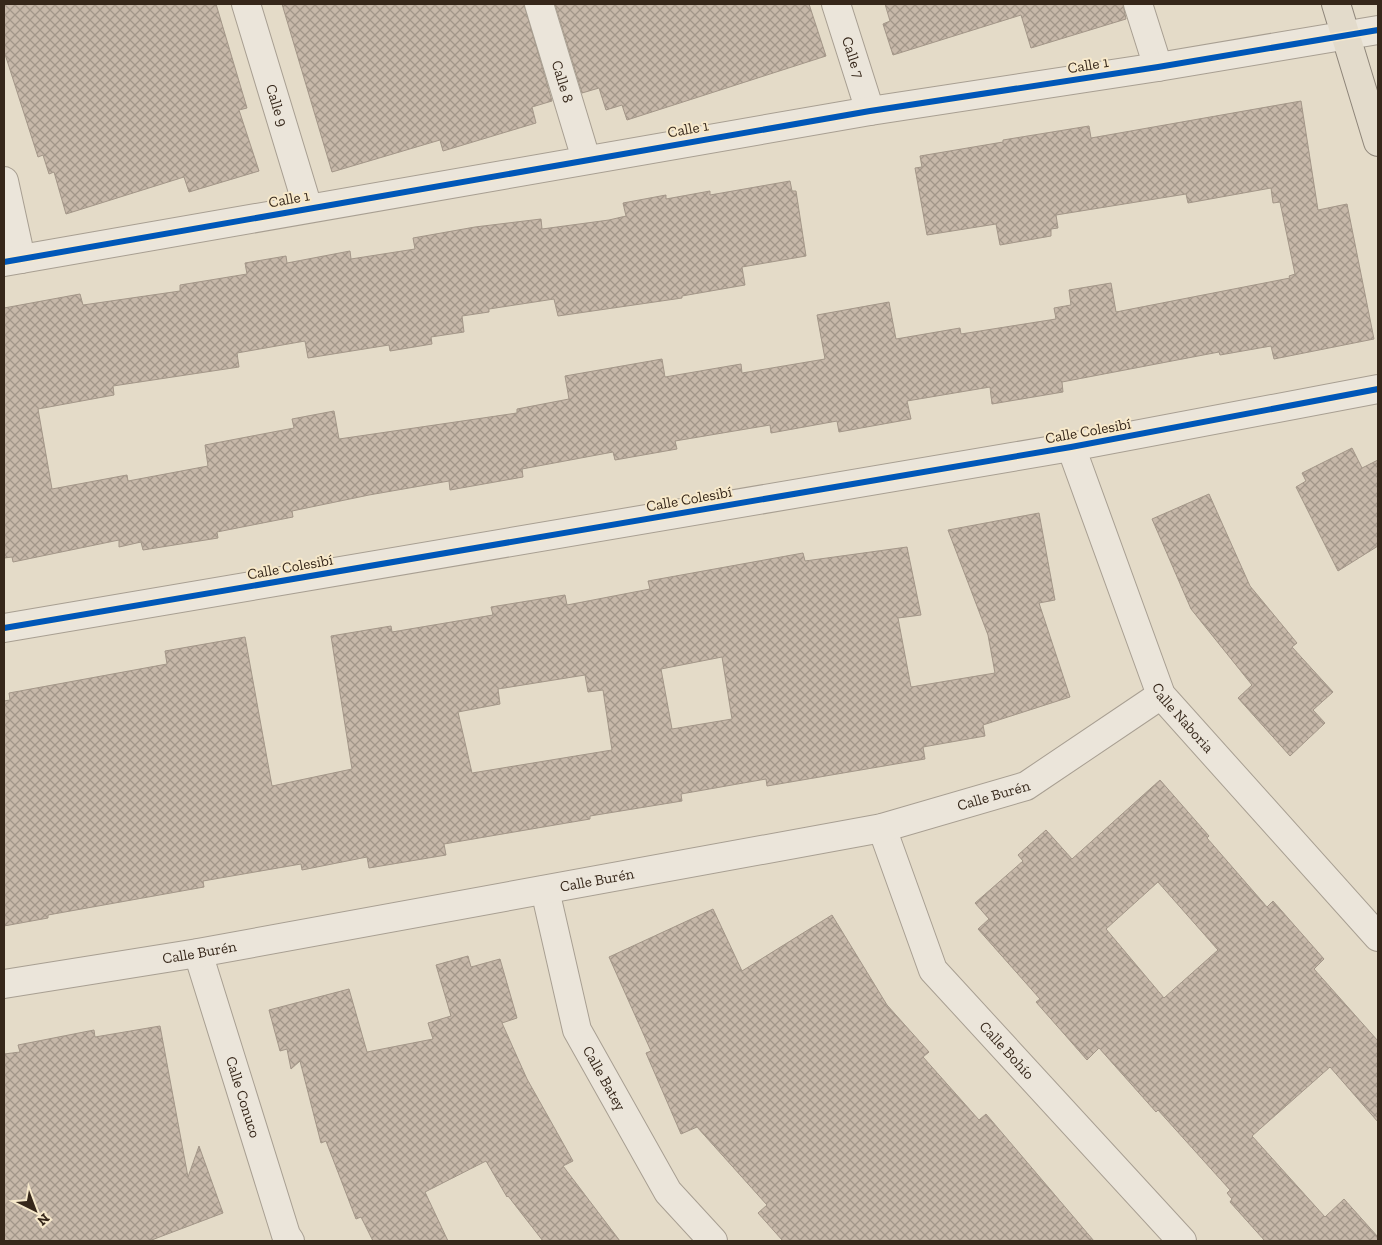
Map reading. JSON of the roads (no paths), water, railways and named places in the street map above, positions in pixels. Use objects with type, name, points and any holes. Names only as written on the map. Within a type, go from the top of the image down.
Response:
[{"type":"main road","points":[[1336,4],[1378,142]]},
{"type":"street","name":"Calle 9","points":[[246,4],[308,208]]},
{"type":"street","name":"Calle 8","points":[[539,4],[586,159]]},
{"type":"street","name":"Calle 7","points":[[836,4],[870,111]]},
{"type":"street","points":[[1138,4],[1158,67]]},
{"type":"street","name":"Calle 1","points":[[12,260],[870,111],[1158,67],[1378,30]]},
{"type":"street","points":[[4,181],[12,260]]},
{"type":"street","name":"Calle Colesibí","points":[[4,628],[1071,447],[1378,389]]},
{"type":"street","name":"Calle Naboria","points":[[1071,447],[1161,696],[1378,936]]},
{"type":"street","name":"Calle Burén","points":[[4,984],[198,953],[882,828],[1026,786],[1161,696]]},
{"type":"street","name":"Calle Bohío","points":[[882,828],[933,970],[1182,1241]]},
{"type":"street","name":"Calle Batey","points":[[546,890],[577,1030],[668,1192],[713,1241]]},
{"type":"street","name":"Calle Conuco","points":[[198,953],[282,1239]]}]
